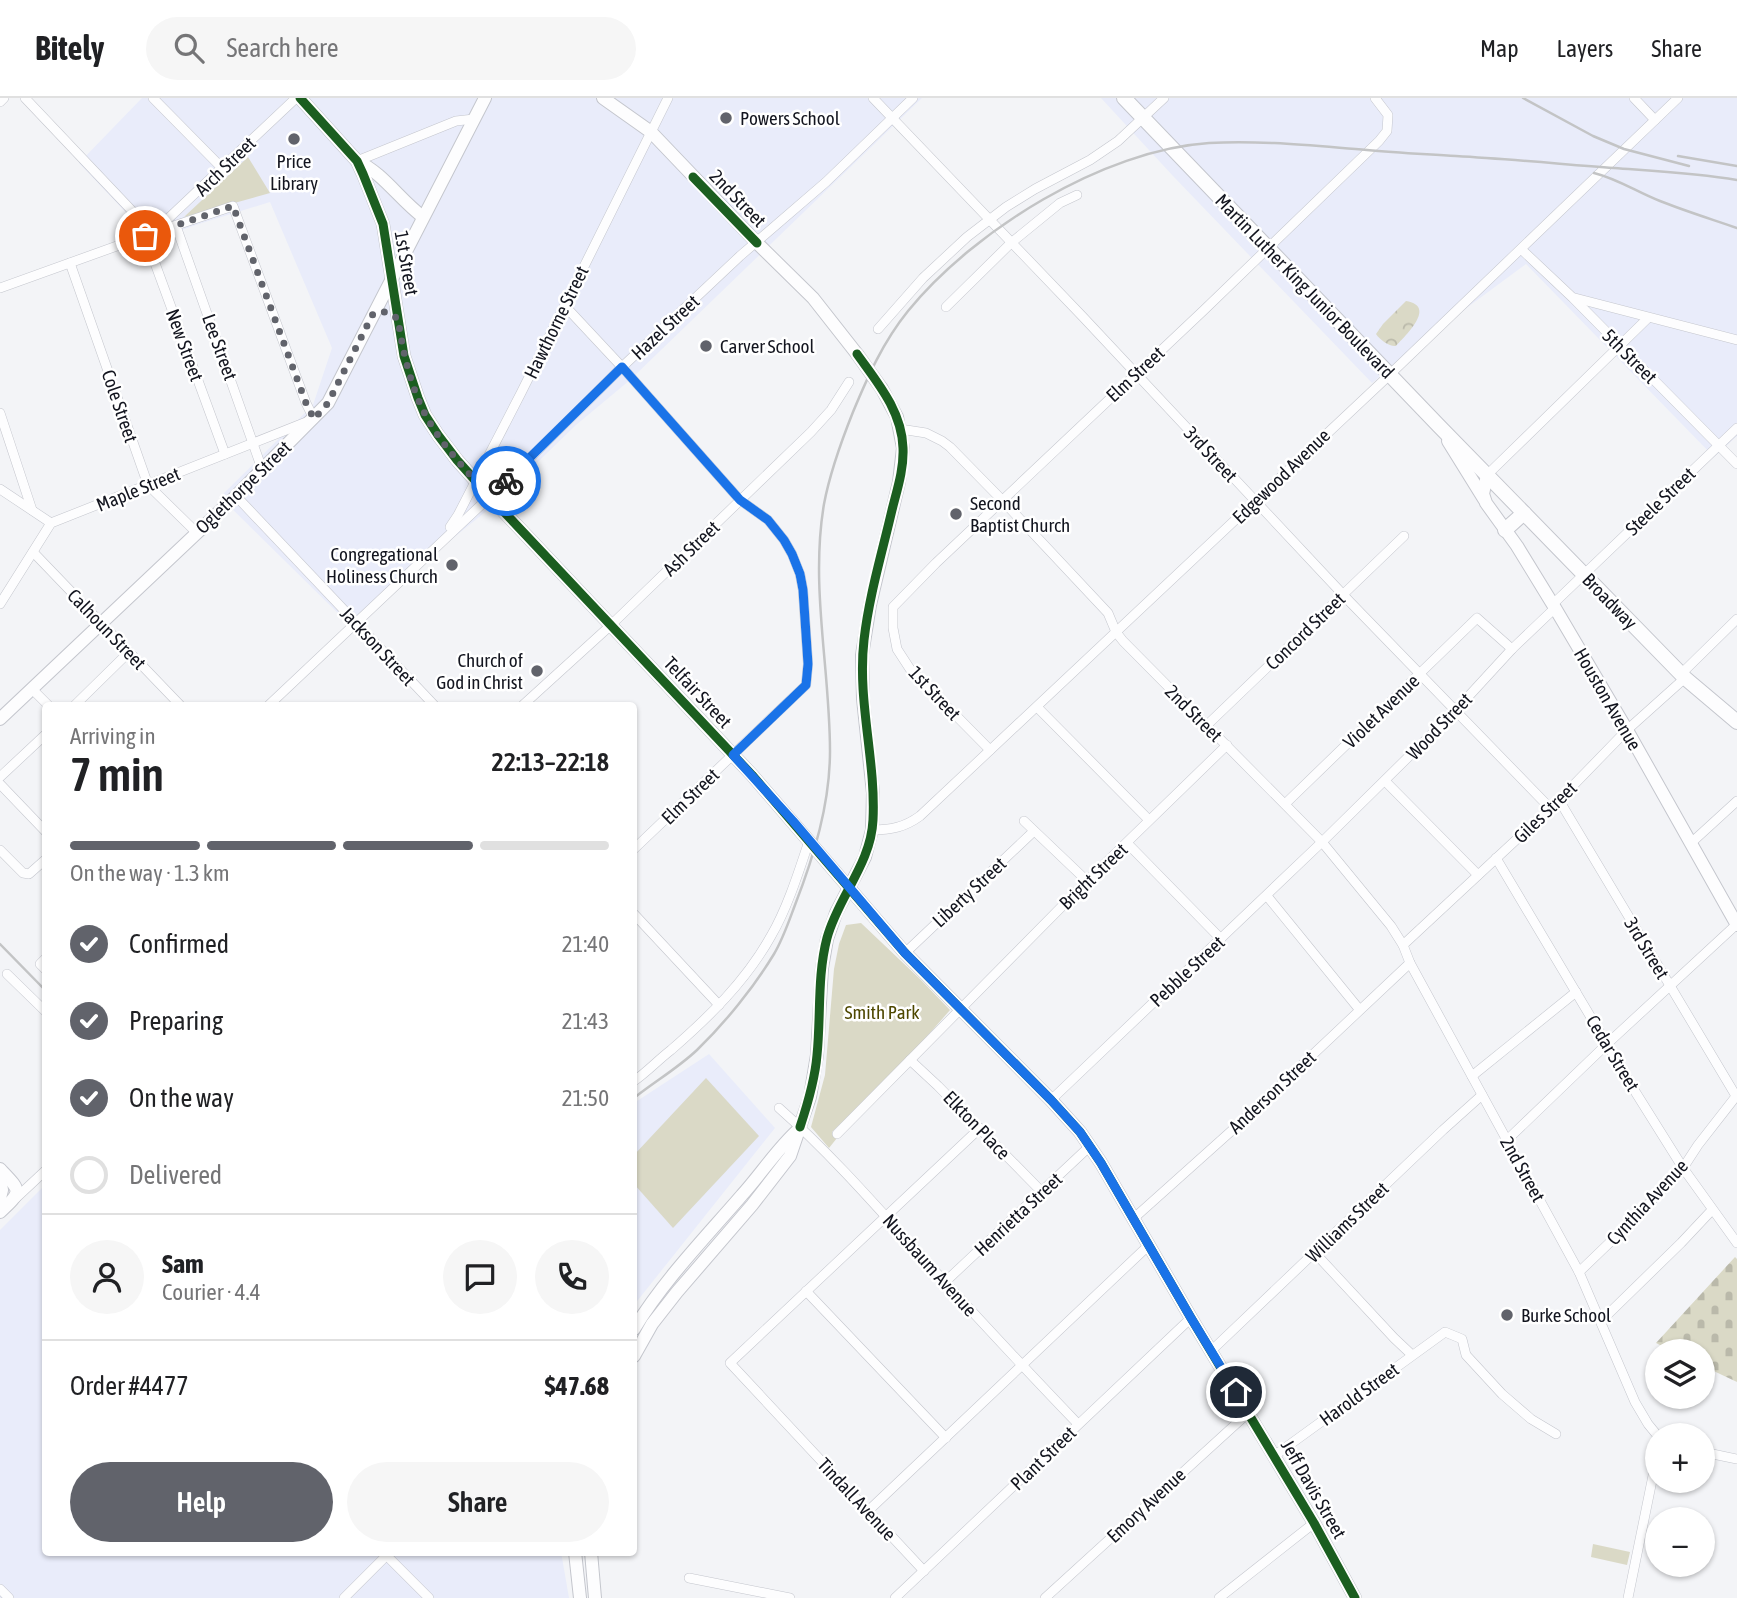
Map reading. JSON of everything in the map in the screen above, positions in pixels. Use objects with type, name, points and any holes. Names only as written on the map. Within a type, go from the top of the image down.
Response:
[{"type":"main road","name":"Martin Luther King Junior Boulevard","points":[[1125,98],[1486,475]]},
{"type":"main road","name":"Broadway","points":[[1486,475],[1683,676],[1737,722]]},
{"type":"main road","points":[[1505,530],[1524,513]]},
{"type":"street","points":[[0,102],[4,98]]},
{"type":"street","name":"New Street","points":[[25,98],[149,234],[225,454]]},
{"type":"street","points":[[153,98],[222,168]]},
{"type":"street","name":"Arch Street","points":[[149,234],[298,98]]},
{"type":"street","name":"1st Street","points":[[298,98],[357,161],[383,224],[408,371],[425,415],[476,481]]},
{"type":"street","name":"Oglethorpe Street","points":[[0,719],[236,496],[328,403],[485,98]]},
{"type":"street","name":"2nd Street","points":[[603,98],[651,132],[813,298],[882,388],[900,429],[926,433],[942,441],[1002,500],[1108,613],[1123,641],[1322,842],[1391,926],[1579,1272],[1635,1402],[1647,1423]]},
{"type":"street","name":"Hawthorne Street","points":[[439,543],[458,516],[668,98]]},
{"type":"street","name":"3rd Street","points":[[873,98],[1136,373],[1342,594],[1550,808]]},
{"type":"street","name":"Hazel Street","points":[[272,702],[490,497],[622,367],[826,183],[913,98]]},
{"type":"street","points":[[878,330],[894,309],[941,260],[990,219],[1035,189],[1103,152],[1164,98]]},
{"type":"street","name":"Elm Street","points":[[892,628],[894,607],[903,595],[1379,141],[1387,131],[1388,115],[1375,98]]},
{"type":"street","points":[[1634,98],[1655,120]]},
{"type":"street","name":"Edgewood Avenue","points":[[872,830],[888,830],[911,823],[1255,501],[1678,98]]},
{"type":"street","points":[[357,161],[456,121],[474,119]]},
{"type":"street","points":[[357,161],[369,166],[423,217]]},
{"type":"street","points":[[946,307],[1011,243],[1060,203],[1076,195]]},
{"type":"street","points":[[0,288],[233,206],[314,419]]},
{"type":"street","name":"Lee Street","points":[[176,226],[262,468]]},
{"type":"street","name":"5th Street","points":[[1521,249],[1737,464]]},
{"type":"street","name":"Cole Street","points":[[70,263],[148,485],[196,532]]},
{"type":"street","points":[[1573,298],[1737,340]]},
{"type":"street","points":[[565,306],[740,500]]},
{"type":"street","points":[[373,314],[385,312],[398,319]]},
{"type":"street","points":[[1486,503],[1483,494],[1486,475],[1648,318]]},
{"type":"street","name":"Ash Street","points":[[526,702],[750,493],[824,419],[849,382]]},
{"type":"street","points":[[0,413],[32,510]]},
{"type":"street","name":"Maple Street","points":[[51,523],[314,419]]},
{"type":"street","name":"Houston Avenue","points":[[1439,426],[1554,606],[1737,924]]},
{"type":"street","name":"Steele Street","points":[[1583,574],[1737,428]]},
{"type":"street","points":[[637,1351],[677,1292],[790,1156],[810,1097],[816,1066],[822,968],[827,939],[836,913],[865,857],[872,830],[873,793],[863,699],[862,655],[870,605],[901,471],[903,448],[900,429]]},
{"type":"street","name":"Telfair Street","points":[[476,481],[777,802],[905,953],[1080,1132],[1133,1219]]},
{"type":"street","points":[[0,489],[51,523],[0,604]]},
{"type":"street","name":"Jackson Street","points":[[236,496],[431,702]]},
{"type":"street","name":"Elm Street","points":[[637,846],[806,685],[808,664],[800,574],[792,554],[768,520],[740,500]]},
{"type":"street","name":"Concord Street","points":[[1206,726],[1404,536]]},
{"type":"street","name":"Calhoun Street","points":[[33,552],[177,702]]},
{"type":"street","name":"Wood Street","points":[[1322,842],[1455,711],[1583,574]]},
{"type":"street","name":"Violet Avenue","points":[[1285,804],[1477,618],[1512,649]]},
{"type":"street","name":"Giles Street","points":[[1403,945],[1559,800],[1737,619]]},
{"type":"street","name":"1st Street","points":[[892,628],[897,649],[911,669],[990,750]]},
{"type":"street","points":[[78,702],[129,652]]},
{"type":"street","points":[[32,689],[45,702]]},
{"type":"street","points":[[1037,707],[1149,820]]},
{"type":"street","points":[[0,777],[42,738]]},
{"type":"street","name":"Bright Street","points":[[837,1134],[1087,881],[1227,746]]},
{"type":"street","points":[[1385,780],[1478,875]]},
{"type":"street","points":[[0,784],[42,828]]},
{"type":"street","name":"3rd Street","points":[[1559,800],[1737,1096]]},
{"type":"street","points":[[1691,843],[1737,801]]},
{"type":"street","points":[[1024,821],[1087,881]]},
{"type":"street","name":"Liberty Street","points":[[905,953],[1034,831]]},
{"type":"street","points":[[637,1078],[719,1005],[748,971],[771,937],[809,841]]},
{"type":"street","name":"Pebble Street","points":[[1051,1100],[1322,842]]},
{"type":"street","points":[[1127,843],[1221,939]]},
{"type":"street","points":[[0,850],[23,873],[29,874],[42,863]]},
{"type":"street","name":"Cedar Street","points":[[1496,858],[1683,1168],[1737,1243]]},
{"type":"street","points":[[1266,896],[1359,1009]]},
{"type":"street","points":[[637,917],[719,1005]]},
{"type":"street","points":[[1507,1140],[1737,924]]},
{"type":"street","name":"Anderson Street","points":[[1133,1219],[1410,963]]},
{"type":"street","points":[[7,974],[42,1008]]},
{"type":"street","points":[[1472,1076],[1576,992]]},
{"type":"street","name":"Elkton Place","points":[[910,1060],[1041,1191]]},
{"type":"street","name":"Williams Street","points":[[1211,1351],[1482,1095]]},
{"type":"street","name":"Cynthia Avenue","points":[[1579,1272],[1683,1168],[1737,1096]]},
{"type":"street","name":"Nussbaum Avenue","points":[[779,1108],[885,1215],[1077,1424]]},
{"type":"street","points":[[637,1324],[664,1284],[800,1127]]},
{"type":"street","points":[[946,1438],[806,1291],[980,1128]]},
{"type":"street","name":"Henrietta Street","points":[[945,1282],[1090,1146]]},
{"type":"street","points":[[0,1169],[16,1186],[16,1198]]},
{"type":"street","points":[[0,1212],[42,1174]]},
{"type":"street","points":[[0,1178],[0,1198]]},
{"type":"street","points":[[1601,1321],[1713,1210]]},
{"type":"street","name":"Jeff Davis Street","points":[[1133,1219],[1314,1523],[1355,1598]]},
{"type":"street","points":[[868,1511],[1149,1245]]},
{"type":"street","points":[[1315,1253],[1412,1355]]},
{"type":"street","name":"Tindall Avenue","points":[[806,1291],[730,1363],[924,1571]]},
{"type":"street","name":"Plant Street","points":[[895,1598],[1191,1318]]},
{"type":"street","name":"Harold Street","points":[[1274,1456],[1444,1332],[1462,1339],[1466,1355],[1502,1394],[1531,1419],[1556,1434]]},
{"type":"street","name":"Emory Avenue","points":[[1045,1598],[1248,1413]]},
{"type":"street","points":[[1715,1454],[1737,1459]]},
{"type":"street","points":[[1628,1598],[1649,1493]]},
{"type":"street","points":[[1219,1598],[1314,1523]]},
{"type":"street","points":[[344,1598],[383,1556]]},
{"type":"street","points":[[389,1556],[429,1598]]},
{"type":"street","points":[[575,1556],[580,1598]]},
{"type":"street","points":[[590,1556],[595,1598]]},
{"type":"street","points":[[688,1578],[790,1598]]},
{"type":"street","points":[[0,1589],[9,1598]]},
{"type":"shaded area","points":[[142,98],[922,98],[630,380],[576,425],[489,509],[348,623],[220,497],[313,405],[332,348],[270,202],[152,240],[79,163]]},
{"type":"shaded area","points":[[1101,98],[1737,98],[1737,436],[1714,457],[1526,264],[1438,329],[1372,383]]},
{"type":"shaded area","points":[[709,1054],[775,1128],[637,1301],[637,1101]]},
{"type":"shaded area","points":[[42,1188],[42,1556],[562,1556],[569,1598],[0,1598],[0,1230]]},
{"type":"green space","points":[[248,157],[270,193],[184,217]]},
{"type":"green space","points":[[1406,301],[1415,304],[1419,315],[1396,346],[1391,345],[1376,334]]},
{"type":"green space","name":"Smith Park","points":[[861,923],[950,1010],[902,1065],[832,1132],[837,1138],[829,1148],[811,1127],[825,1075],[834,969],[839,944],[846,925]]},
{"type":"green space","points":[[706,1078],[759,1136],[673,1228],[637,1187],[637,1152]]},
{"type":"green space","points":[[1735,1257],[1737,1382],[1715,1372],[1715,1339],[1660,1339]]},
{"type":"green space","points":[[1593,1544],[1630,1552],[1627,1565],[1591,1557]]},
{"type":"railway","points":[[1523,98],[1593,136],[1624,149],[1689,166]]},
{"type":"railway","points":[[637,1096],[690,1057],[718,1028],[757,979],[786,930],[814,849],[824,810],[829,771],[829,720],[819,566],[820,535],[829,480],[859,399],[891,335],[908,311],[968,252],[1004,224],[1085,178],[1127,161],[1168,149],[1209,143],[1308,145],[1676,172],[1737,180]]},
{"type":"railway","points":[[1678,156],[1737,166]]},
{"type":"railway","points":[[1594,173],[1669,205],[1737,228]]},
{"type":"railway","points":[[0,944],[42,987]]},
{"type":"cycle path","points":[[300,98],[357,161],[363,174],[383,224],[404,356],[425,415],[438,435],[490,497],[752,775],[905,953],[1080,1132],[1101,1163],[1314,1523],[1355,1598]]},
{"type":"cycle path","points":[[693,177],[757,243]]},
{"type":"cycle path","points":[[800,1127],[816,1064],[820,982],[827,938],[867,851],[871,836],[872,775],[862,663],[872,591],[900,479],[903,456],[902,434],[893,409],[857,354]]},
{"type":"way so far","points":[[145,236],[233,206],[314,419],[328,403],[373,314],[385,312],[398,319],[410,377],[425,415],[438,435],[490,497],[506,481]]},
{"type":"place","name":"Powers School","points":[[726,118]]},
{"type":"place","name":"Price Library","points":[[294,139]]},
{"type":"place","name":"Carver School","points":[[706,346]]},
{"type":"place","name":"Second Baptist Church","points":[[956,514]]},
{"type":"place","name":"Congregational Holiness Church","points":[[452,565]]},
{"type":"place","name":"Church of God in Christ","points":[[537,671]]},
{"type":"place","name":"Burke School","points":[[1507,1315]]},
{"type":"route","points":[[506,481],[622,367],[740,500],[768,520],[784,540],[800,574],[808,664],[806,685],[733,755],[905,953],[1080,1132],[1236,1392]]}]
